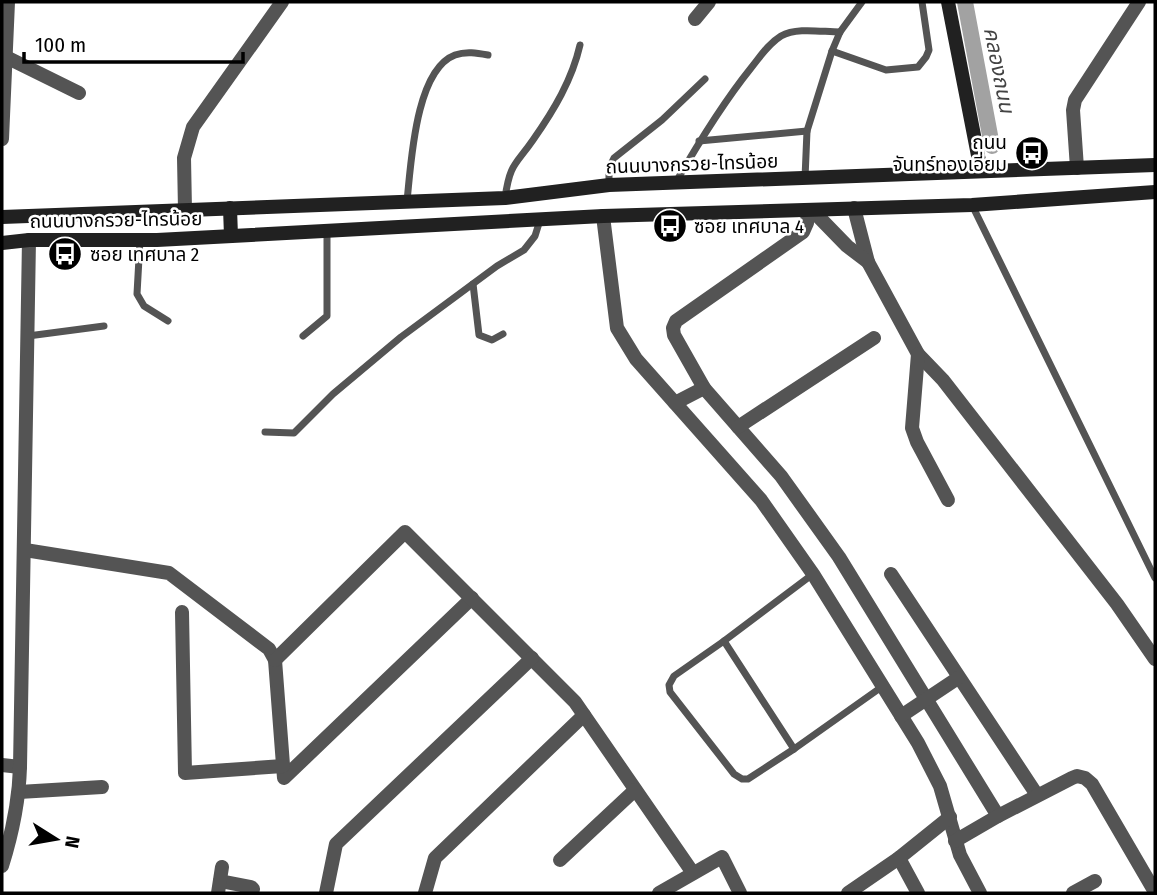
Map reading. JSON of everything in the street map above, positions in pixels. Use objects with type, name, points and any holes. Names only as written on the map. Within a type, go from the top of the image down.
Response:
[{"type":"main road","points":[[948,2],[981,171]]},
{"type":"main road","name":"ถนนบางกรวย-ไทรน้อย","points":[[2,217],[505,198],[609,185],[1155,164]]},
{"type":"main road","name":"ถนนบางกรวย-ไทรน้อย","points":[[2,243],[29,240],[140,240],[231,236],[603,216],[972,205],[1155,192]]},
{"type":"main road","name":"ถนนบางกรวย-ไทรน้อย","points":[[230,208],[231,236]]},
{"type":"street","points":[[2,139],[3,64],[8,2]]},
{"type":"street","points":[[184,210],[184,158],[193,127],[282,2]]},
{"type":"street","points":[[695,19],[709,2]]},
{"type":"street","points":[[1077,168],[1073,110],[1075,100],[1139,2]]},
{"type":"street","points":[[3,64],[79,93]]},
{"type":"street","points":[[854,208],[868,262],[918,354],[960,401],[1117,604],[1155,659]]},
{"type":"street","points":[[810,210],[847,246],[868,262]]},
{"type":"street","points":[[810,210],[803,232],[676,321],[674,335],[704,388],[780,475],[839,557],[998,816]]},
{"type":"street","points":[[603,216],[617,328],[636,359],[761,500],[813,574],[901,716],[940,786],[955,841],[980,893]]},
{"type":"street","points":[[2,866],[19,792],[29,240]]},
{"type":"street","points":[[738,427],[874,338]]},
{"type":"street","points":[[918,354],[912,428],[948,500]]},
{"type":"street","points":[[676,403],[704,388]]},
{"type":"street","points":[[275,660],[405,532],[575,702],[693,873]]},
{"type":"street","points":[[25,550],[169,573],[269,649],[275,660],[285,778],[472,598]]},
{"type":"street","points":[[891,574],[1037,795]]},
{"type":"street","points":[[182,612],[185,773],[283,766]]},
{"type":"street","points":[[326,893],[336,844],[532,658]]},
{"type":"street","points":[[901,716],[958,678]]},
{"type":"street","points":[[425,893],[435,858],[584,715]]},
{"type":"street","points":[[2,765],[20,767]]},
{"type":"street","points":[[955,841],[1037,795],[1077,776],[1085,778],[1092,784],[1155,892]]},
{"type":"street","points":[[19,792],[102,787]]},
{"type":"street","points":[[560,860],[635,790]]},
{"type":"street","points":[[848,893],[899,858],[950,817]]},
{"type":"street","points":[[659,893],[722,857],[740,893]]},
{"type":"street","points":[[899,858],[918,893]]},
{"type":"street","points":[[220,881],[251,887],[252,893]]},
{"type":"street","points":[[1073,893],[1096,881]]},
{"type":"lane","points":[[805,179],[807,131],[832,51],[840,32],[862,2]]},
{"type":"lane","points":[[832,51],[886,70],[918,67],[929,50],[922,2]]},
{"type":"lane","points":[[677,182],[725,101],[769,46],[782,36],[797,31],[840,32]]},
{"type":"lane","points":[[505,198],[512,167],[533,141],[564,90],[574,69],[580,46]]},
{"type":"lane","points":[[407,201],[418,112],[440,64],[465,52],[488,55]]},
{"type":"lane","points":[[609,185],[609,168],[614,158],[662,120],[705,79]]},
{"type":"lane","points":[[699,141],[807,131]]},
{"type":"lane","points":[[972,205],[1155,578]]},
{"type":"lane","points":[[265,432],[294,433],[333,394],[401,337],[497,266],[524,250],[535,236],[540,219]]},
{"type":"lane","points":[[303,336],[327,316],[327,231]]},
{"type":"lane","points":[[140,240],[137,293],[144,306],[168,321]]},
{"type":"lane","points":[[473,284],[479,335],[492,340],[503,334]]},
{"type":"lane","points":[[28,336],[104,326]]},
{"type":"lane","points":[[813,574],[674,676],[669,685],[670,692],[738,778],[748,779],[883,686]]},
{"type":"lane","points":[[724,641],[794,749]]},
{"type":"waterway","name":"คลองถนน","points":[[965,2],[992,146]]},
{"type":"place","name":"ถนน จันทร์ทองเอี่ยม","points":[[1032,153]]},
{"type":"place","name":"ซอย เทศบาล 4","points":[[670,226]]},
{"type":"place","name":"ซอย เทศบาล 2","points":[[65,254]]}]
